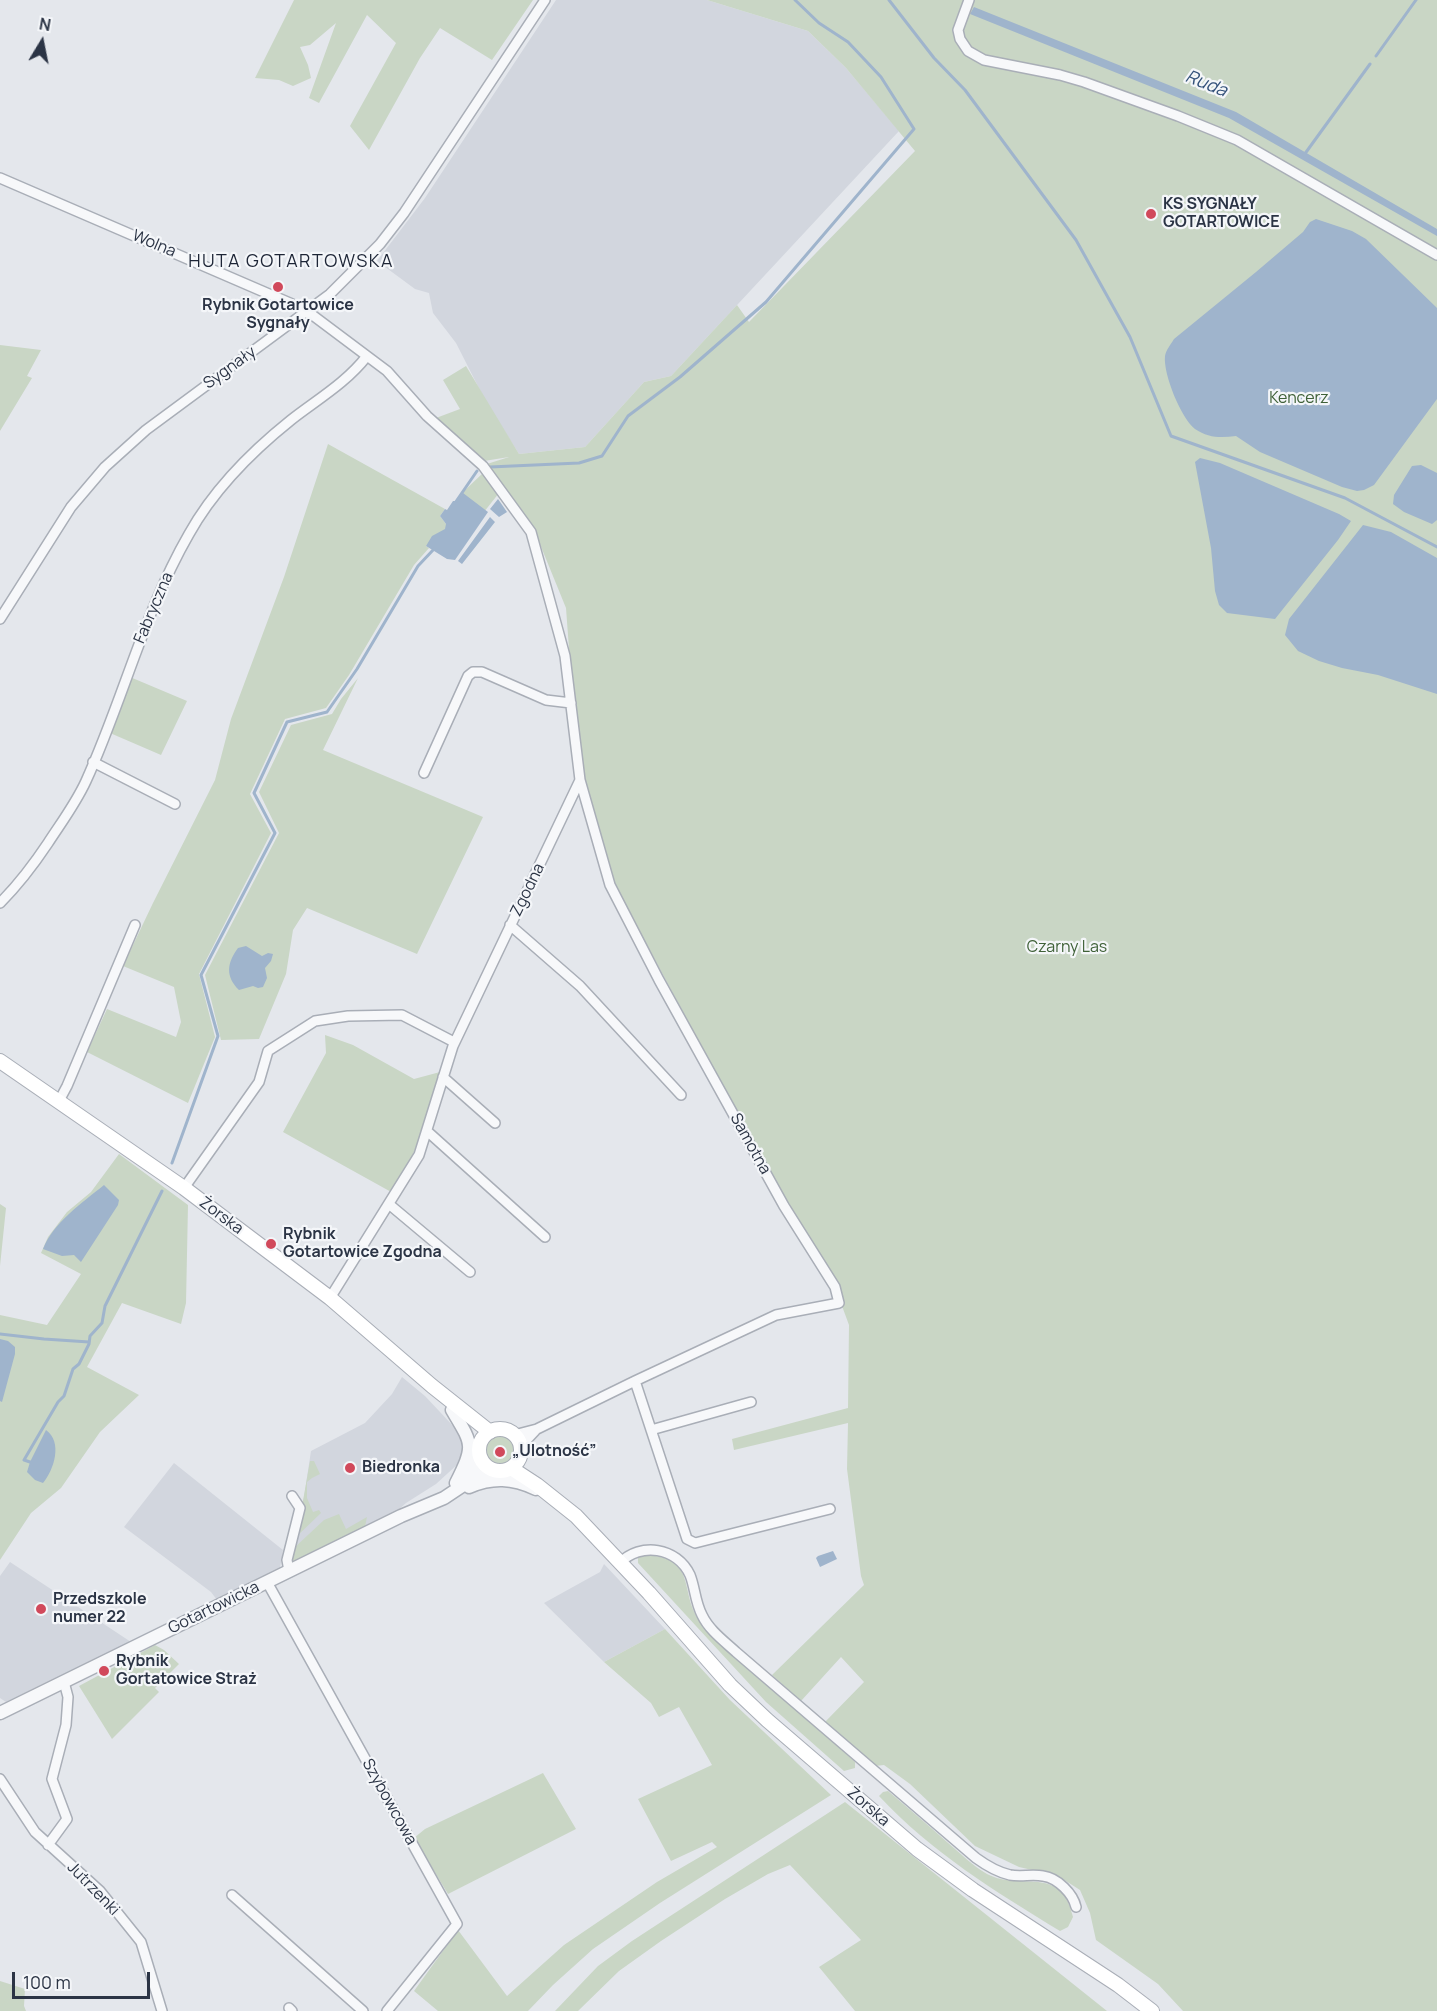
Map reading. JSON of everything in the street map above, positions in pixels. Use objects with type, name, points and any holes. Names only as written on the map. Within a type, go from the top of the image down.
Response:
[{"type":"main road","name":"Żorska","points":[[0,1060],[184,1188],[330,1298],[432,1386],[486,1437]]},
{"type":"main road","name":"Żorska","points":[[432,1386],[452,1410],[486,1437]]},
{"type":"main road","points":[[504,1430],[516,1452],[500,1471],[485,1463],[479,1450],[486,1437],[504,1430]]},
{"type":"main road","name":"Żorska","points":[[516,1452],[554,1498],[589,1530],[649,1593],[730,1685],[767,1720],[917,1849],[953,1876],[1118,1985],[1152,2011]]},
{"type":"main road","name":"Żorska","points":[[516,1452],[531,1470],[565,1500],[589,1530]]},
{"type":"street","name":"Sygnały","points":[[0,619],[71,507],[105,467],[146,430],[330,294],[380,244],[404,213],[544,0]]},
{"type":"street","points":[[969,0],[958,27],[958,33],[968,51],[984,60],[1084,82],[1237,140],[1437,255]]},
{"type":"street","name":"Wolna","points":[[0,178],[292,303],[306,312]]},
{"type":"street","points":[[306,312],[387,372],[426,416],[483,466],[531,532],[565,656],[580,780]]},
{"type":"street","name":"Fabryczna","points":[[0,903],[35,862],[78,797],[160,592],[202,512],[250,456],[290,420],[343,382],[367,356]]},
{"type":"street","points":[[424,773],[468,676],[473,672],[482,672],[546,700],[571,703]]},
{"type":"street","points":[[93,762],[175,804]]},
{"type":"street","name":"Zgodna","points":[[330,1298],[419,1155],[454,1042],[580,780]]},
{"type":"street","name":"Samotna","points":[[516,1452],[537,1429],[635,1380],[776,1315],[839,1303],[835,1287],[779,1196],[659,980],[610,885],[580,780]]},
{"type":"street","points":[[59,1101],[135,925]]},
{"type":"street","points":[[510,925],[580,986],[681,1095]]},
{"type":"street","points":[[184,1188],[259,1082],[268,1051],[315,1021],[348,1016],[402,1015],[454,1042]]},
{"type":"street","points":[[443,1077],[495,1123]]},
{"type":"street","points":[[427,1131],[545,1237]]},
{"type":"street","points":[[390,1205],[470,1272]]},
{"type":"street","points":[[635,1380],[687,1539],[695,1543],[830,1509]]},
{"type":"street","points":[[651,1430],[751,1402]]},
{"type":"street","points":[[452,1410],[467,1435],[470,1446],[468,1459],[455,1487]]},
{"type":"street","name":"Gotartowicka","points":[[0,1713],[429,1503],[455,1487],[485,1463]]},
{"type":"street","points":[[455,1487],[502,1479],[518,1481],[554,1498]]},
{"type":"street","points":[[289,1571],[287,1560],[300,1508],[292,1496]]},
{"type":"street","points":[[620,1563],[628,1554],[645,1550],[658,1550],[677,1558],[690,1575],[702,1615],[712,1629],[817,1722],[976,1858],[993,1869],[1008,1874],[1046,1876],[1074,1897],[1076,1907]]},
{"type":"street","name":"Szybowcowa","points":[[267,1582],[457,1924],[387,2011]]},
{"type":"street","points":[[48,1845],[67,1819],[52,1779],[66,1725],[68,1697],[64,1682]]},
{"type":"street","name":"Jutrzenki","points":[[0,1779],[35,1832],[100,1891],[141,1942],[162,2011]]},
{"type":"street","points":[[232,1895],[363,2011]]},
{"type":"shaded area","points":[[556,0],[707,0],[808,31],[846,68],[899,131],[671,376],[644,382],[585,447],[519,454],[486,402],[456,343],[433,313],[429,293],[415,289],[377,261],[425,198]]},
{"type":"shaded area","points":[[402,1377],[425,1396],[455,1428],[461,1439],[463,1454],[459,1463],[436,1484],[397,1511],[294,1563],[311,1451],[365,1423],[392,1394]]},
{"type":"shaded area","points":[[174,1463],[283,1550],[280,1568],[217,1600],[211,1592],[124,1527]]},
{"type":"shaded area","name":"Przedszkole numer 22","points":[[10,1562],[131,1642],[6,1702],[0,1698],[0,1576]]},
{"type":"shaded area","points":[[604,1564],[665,1629],[604,1662],[544,1603],[600,1572]]},
{"type":"green space","points":[[294,0],[533,0],[492,60],[440,28],[420,58],[369,150],[350,126],[396,43],[367,15],[319,103],[309,98],[336,23],[310,45],[300,47],[311,78],[293,86],[279,80],[255,78]]},
{"type":"green space","name":"Czarny Las","points":[[707,0],[1437,0],[1437,2011],[1183,2011],[1158,1984],[1096,1940],[1090,1913],[1080,1890],[1058,1876],[1019,1867],[975,1846],[910,1784],[884,1765],[875,1766],[825,1722],[864,1682],[841,1657],[801,1701],[772,1675],[864,1585],[847,1469],[848,1423],[734,1450],[732,1439],[848,1408],[849,1325],[835,1287],[734,1107],[611,878],[584,775],[573,703],[566,608],[533,527],[487,464],[509,457],[484,461],[436,418],[460,409],[443,380],[466,366],[519,454],[585,447],[644,382],[671,376],[737,305],[749,322],[915,151],[846,68],[808,31]]},
{"type":"green space","points":[[0,345],[41,350],[27,376],[32,378],[0,431]]},
{"type":"green space","points":[[328,444],[445,509],[440,516],[446,524],[446,529],[426,546],[429,548],[414,565],[349,675],[326,708],[285,719],[250,794],[271,833],[199,974],[215,1037],[188,1103],[87,1052],[107,1009],[176,1037],[181,1022],[174,987],[123,966],[215,780],[231,719],[284,577]]},
{"type":"green space","points":[[483,473],[499,493],[484,512],[463,497],[463,492]]},
{"type":"green space","points":[[130,677],[187,701],[161,755],[110,733]]},
{"type":"green space","points":[[358,678],[323,750],[483,817],[417,954],[307,908],[293,930],[286,974],[259,1039],[221,1040],[205,975],[279,833],[259,792],[291,725],[332,714]]},
{"type":"green space","points":[[325,1035],[353,1045],[414,1079],[440,1072],[415,1150],[393,1193],[283,1132],[326,1053]]},
{"type":"green space","points":[[119,1154],[188,1205],[186,1303],[181,1324],[122,1303],[87,1367],[139,1395],[100,1432],[61,1488],[31,1513],[0,1560],[0,1315],[47,1325],[81,1274],[41,1253],[48,1237],[67,1212],[91,1192]]},
{"type":"green space","points":[[0,1204],[6,1208],[0,1266]]},
{"type":"green space","points":[[500,1436],[510,1440],[514,1450],[510,1460],[500,1464],[490,1460],[486,1450],[490,1440]]},
{"type":"green space","points":[[310,1461],[314,1461],[320,1474],[307,1482],[307,1498],[313,1512],[319,1510],[321,1513],[295,1538],[301,1522]]},
{"type":"green space","points":[[339,1514],[346,1529],[367,1517],[365,1527],[346,1540],[294,1563],[290,1562],[293,1549],[324,1520]]},
{"type":"green space","points":[[646,1555],[673,1562],[684,1578],[693,1609],[699,1620],[729,1652],[855,1762],[855,1768],[844,1771],[766,1702],[638,1563],[638,1556]]},
{"type":"green space","points":[[665,1629],[730,1700],[831,1795],[660,1903],[593,1949],[528,2011],[438,2011],[414,1991],[458,1930],[507,1996],[564,1945],[657,1882],[717,1847],[712,1842],[671,1861],[638,1799],[712,1765],[679,1707],[659,1717],[651,1703],[604,1662]]},
{"type":"green space","points":[[155,1645],[179,1664],[155,1688],[159,1692],[112,1739],[79,1686]]},
{"type":"green space","points":[[543,1773],[576,1829],[448,1894],[414,1838],[425,1829]]},
{"type":"green space","points":[[888,1791],[987,1874],[1000,1879],[1049,1884],[1059,1890],[1067,1900],[1073,1917],[1068,1927],[1060,1931],[988,1886],[942,1853],[879,1796]]},
{"type":"green space","points":[[845,1802],[1107,2011],[855,2011],[819,1967],[861,1940],[790,1865],[768,1874],[725,1899],[661,1941],[619,1971],[578,2011],[555,2011],[598,1966],[632,1941]]},
{"type":"green space","points":[[0,1981],[25,1989],[26,2011],[0,2011]]},
{"type":"water","points":[[974,7],[1236,112],[1437,229],[1437,236],[1229,118],[970,14]]},
{"type":"water","points":[[1316,219],[1352,231],[1366,239],[1437,308],[1437,399],[1374,485],[1364,490],[1357,491],[1342,487],[1260,452],[1236,436],[1215,437],[1195,429],[1179,406],[1165,364],[1167,349],[1174,339]]},
{"type":"water","points":[[1200,458],[1220,463],[1351,521],[1275,619],[1227,613],[1219,605],[1195,462]]},
{"type":"water","points":[[1421,465],[1437,473],[1437,520],[1432,524],[1404,512],[1393,504],[1394,495],[1412,466]]},
{"type":"water","points":[[463,493],[488,512],[455,560],[447,559],[426,546],[432,536],[445,529],[446,524],[440,516]]},
{"type":"water","points":[[498,499],[507,512],[499,517],[490,509]]},
{"type":"water","points":[[490,517],[495,522],[462,564],[458,561]]},
{"type":"water","points":[[1363,525],[1391,532],[1437,558],[1437,694],[1378,675],[1319,661],[1298,651],[1285,635],[1289,619]]},
{"type":"water","points":[[246,946],[262,956],[268,953],[273,954],[265,968],[267,978],[263,987],[253,986],[239,990],[231,980],[229,969],[238,948]]},
{"type":"water","points":[[104,1185],[119,1200],[118,1205],[81,1262],[74,1255],[62,1256],[43,1249],[61,1222]]},
{"type":"water","points":[[0,1339],[8,1341],[15,1347],[2,1402],[0,1401]]},
{"type":"water","points":[[46,1430],[54,1442],[55,1456],[51,1471],[43,1483],[35,1480],[27,1472]]},
{"type":"water","points":[[833,1551],[837,1559],[820,1567],[816,1558]]},
{"type":"waterway","points":[[490,467],[579,463],[602,456],[628,416],[680,377],[766,302],[914,129],[881,77],[848,42],[819,23],[795,0]]},
{"type":"waterway","points":[[889,0],[934,58],[965,90],[1076,240],[1130,337],[1171,436],[1345,498],[1437,547]]},
{"type":"waterway","points":[[1376,56],[1416,0]]},
{"type":"waterway","points":[[1304,155],[1370,64]]},
{"type":"waterway","points":[[455,503],[477,471]]},
{"type":"waterway","points":[[172,1163],[218,1036],[201,975],[275,833],[254,793],[287,722],[327,712],[357,669],[418,566],[434,549]]},
{"type":"waterway","points":[[30,1462],[24,1460],[58,1402],[64,1396],[73,1369],[79,1364],[89,1344],[90,1336],[102,1323],[105,1306],[162,1191]]},
{"type":"waterway","points":[[0,1334],[89,1342]]},
{"type":"place","name":"KS SYGNAŁY GOTARTOWICE","points":[[1151,214]]},
{"type":"place","name":"Rybnik Gotartowice Sygnały","points":[[278,287]]},
{"type":"place","name":"Rybnik Gotartowice Zgodna","points":[[271,1244]]},
{"type":"place","name":"„Ulotność”","points":[[500,1452]]},
{"type":"place","name":"Biedronka","points":[[350,1468]]},
{"type":"place","name":"Przedszkole numer 22","points":[[41,1609]]},
{"type":"place","name":"Rybnik Gortatowice Straż","points":[[104,1671]]},
{"type":"district","name":"HUTA GOTARTOWSKA","points":[[291,262]]},
{"type":"water label","name":"Ruda","points":[[1206,84]]},
{"type":"park label","name":"Kencerz","points":[[1299,399]]}]
